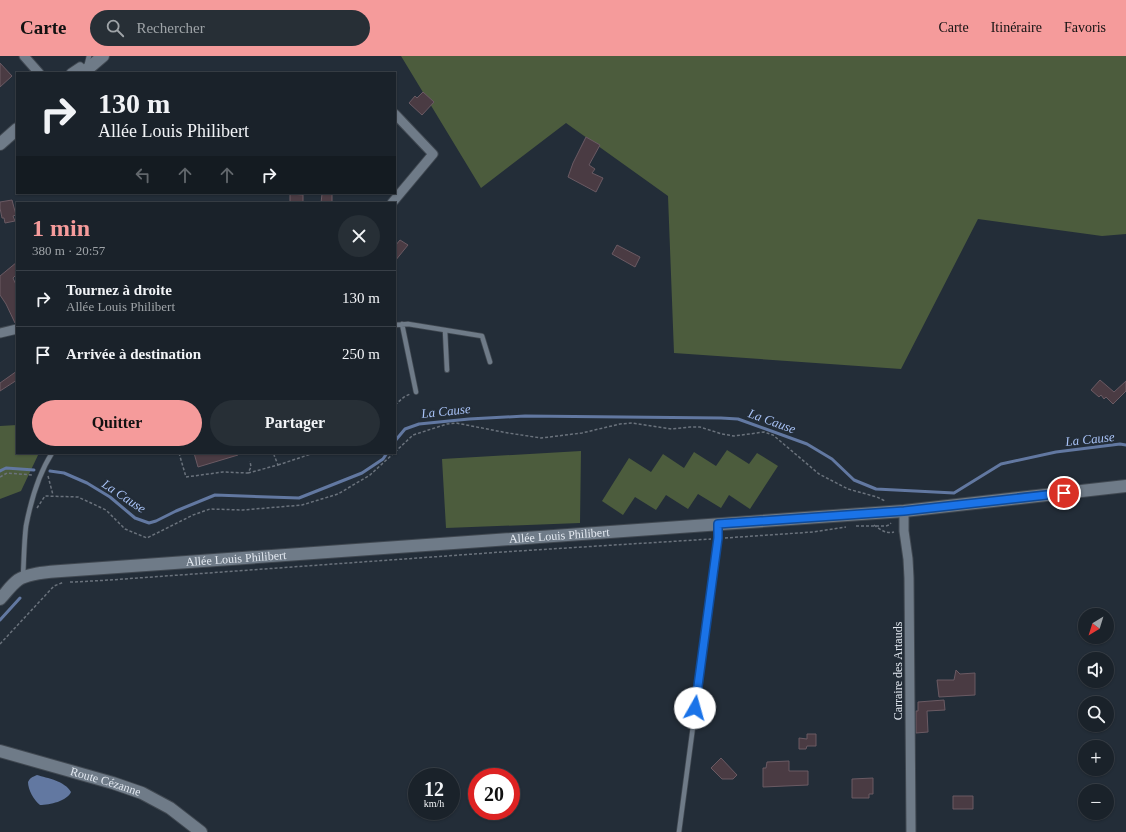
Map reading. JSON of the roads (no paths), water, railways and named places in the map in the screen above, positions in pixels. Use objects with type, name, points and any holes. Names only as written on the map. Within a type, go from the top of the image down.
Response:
[{"type":"street","points":[[24,56],[38,72]]},
{"type":"street","points":[[72,72],[80,67],[84,72],[103,56]]},
{"type":"street","points":[[393,202],[433,154],[396,115]]},
{"type":"street","points":[[0,144],[16,130]]},
{"type":"street","points":[[0,333],[16,329]]},
{"type":"street","name":"Allée Louis Philibert","points":[[23,577],[36,574],[64,576],[718,524],[904,514],[1126,486]]},
{"type":"street","name":"Carraire des Artauds","points":[[904,514],[909,585],[911,832]]},
{"type":"street","points":[[0,599],[18,580],[23,577]]},
{"type":"street","name":"Route Cézanne","points":[[0,750],[142,793],[170,808],[201,832]]},
{"type":"lane","points":[[84,72],[89,56]]},
{"type":"lane","points":[[402,324],[416,392]]},
{"type":"lane","points":[[396,325],[408,324],[482,336],[490,362]]},
{"type":"lane","points":[[445,330],[447,370]]},
{"type":"lane","points":[[23,577],[26,527],[30,508],[36,485],[51,454]]},
{"type":"lane","points":[[679,832],[718,538],[718,524]]},
{"type":"water","points":[[37,775],[65,785],[71,792],[62,800],[40,805],[32,795],[28,785],[28,782],[32,777]]},
{"type":"waterway","name":"La Cause","points":[[396,440],[405,429],[419,424],[469,419],[525,416],[738,419],[807,444],[832,459],[854,480],[876,489],[954,493],[1001,464],[1056,452],[1120,444],[1126,445]]},
{"type":"waterway","name":"La Cause","points":[[50,471],[64,473],[87,483],[110,497],[135,518],[149,523],[215,495],[299,498],[362,473],[383,459],[386,454]]},
{"type":"waterway","name":"La Cause","points":[[0,471],[6,468],[34,470]]},
{"type":"waterway","points":[[0,620],[20,598]]}]
